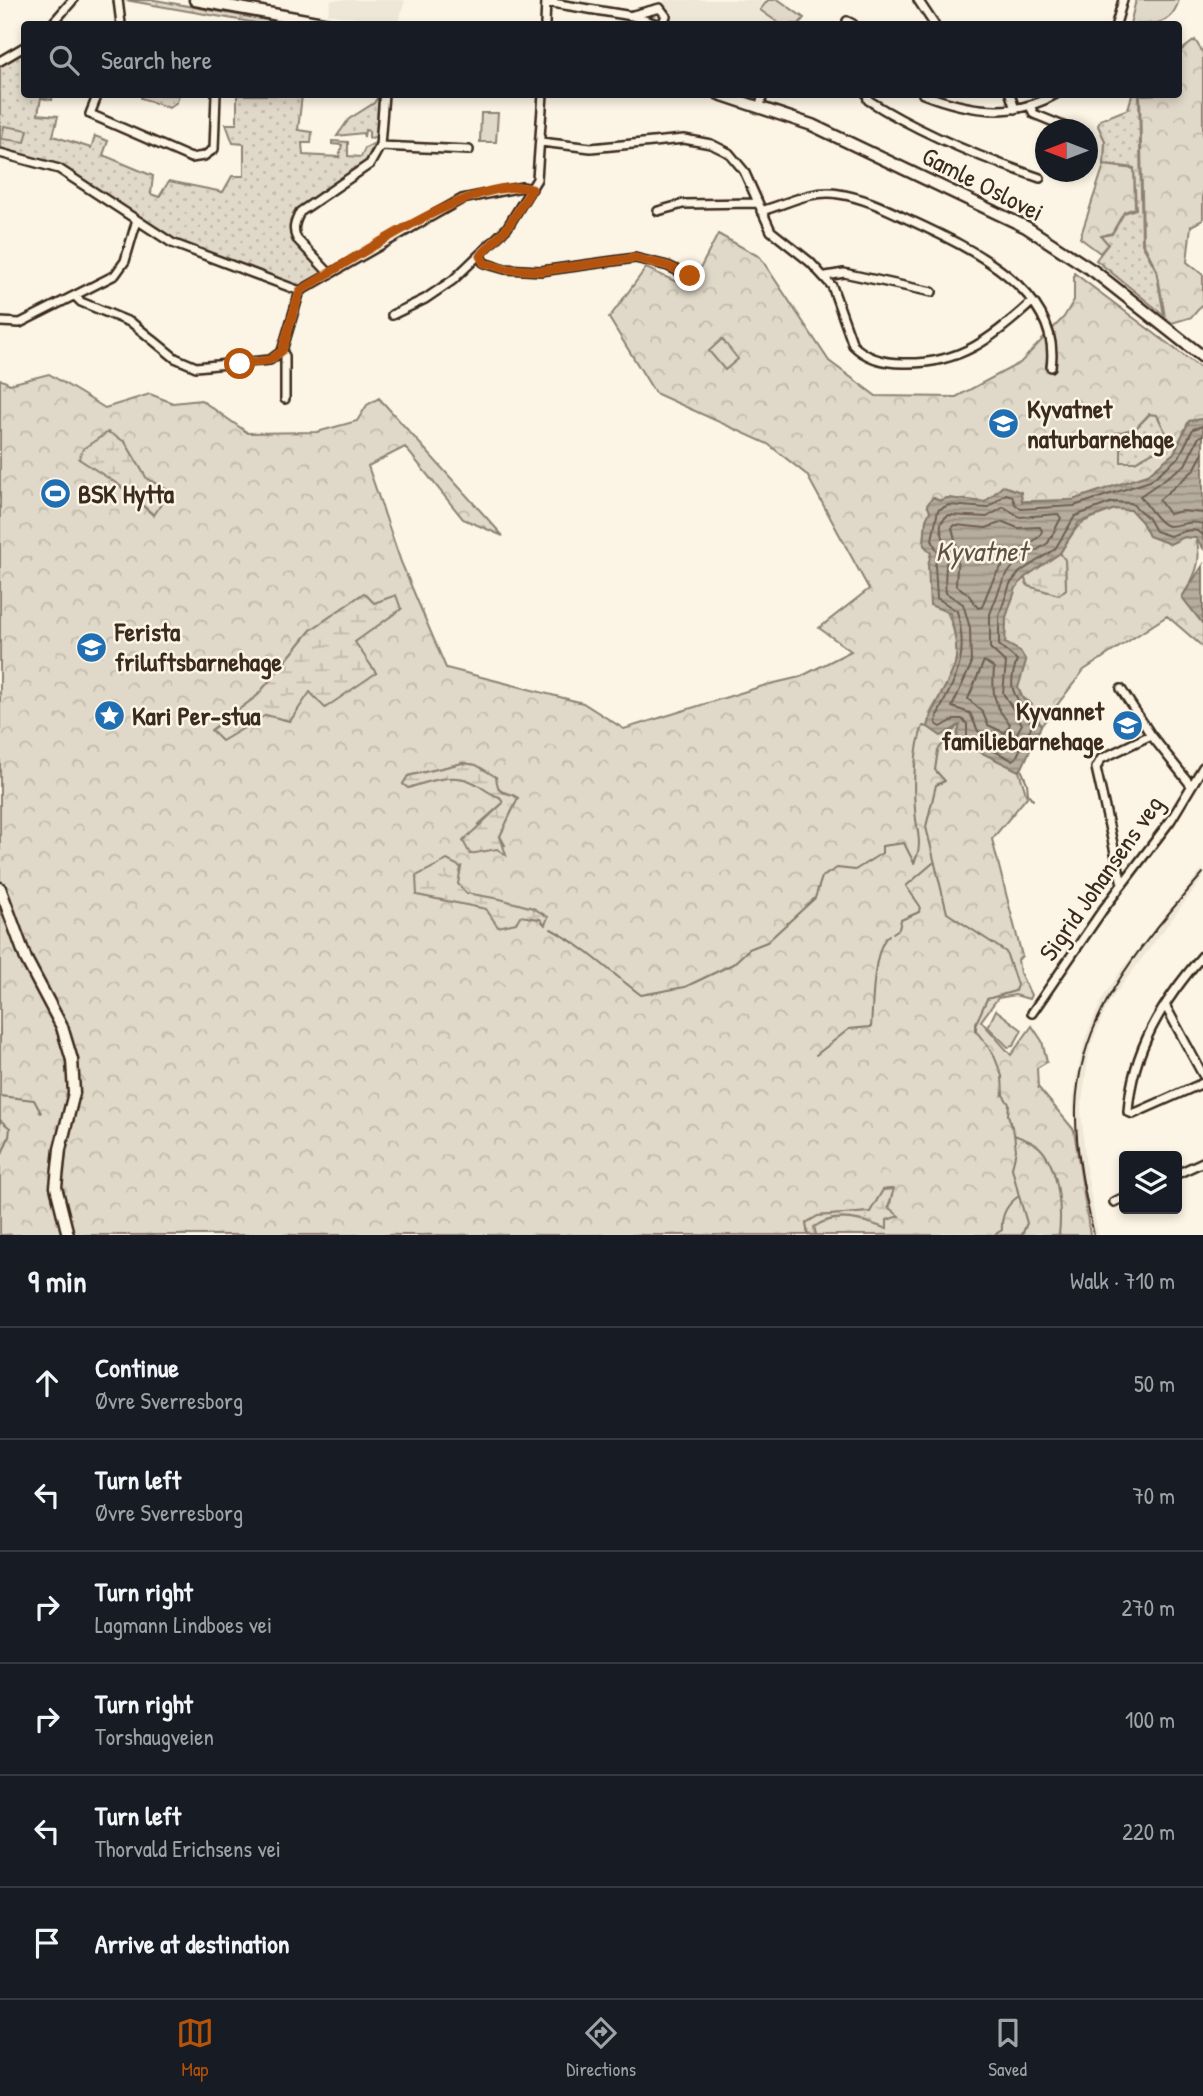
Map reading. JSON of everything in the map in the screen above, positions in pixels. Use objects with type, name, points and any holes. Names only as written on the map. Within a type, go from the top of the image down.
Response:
[{"type":"street","points":[[55,21],[73,0]]},
{"type":"street","points":[[118,0],[121,21]]},
{"type":"street","points":[[195,0],[313,21]]},
{"type":"street","points":[[918,0],[932,21]]},
{"type":"street","points":[[1117,21],[1123,0]]},
{"type":"street","points":[[545,21],[546,1],[648,21]]},
{"type":"street","points":[[632,16],[660,8],[666,16],[664,21]]},
{"type":"street","points":[[0,61],[21,49]]},
{"type":"street","points":[[96,98],[90,114],[191,158],[204,156],[214,149],[216,98]]},
{"type":"street","points":[[330,273],[297,239],[295,222],[300,212],[370,164],[380,146],[384,98]]},
{"type":"street","points":[[392,314],[436,292],[480,256],[507,228],[532,189],[539,166],[543,98]]},
{"type":"street","points":[[868,98],[893,116],[1001,165],[1035,176]]},
{"type":"street","points":[[936,98],[971,109],[1015,109],[1047,98]]},
{"type":"street","points":[[1011,98],[1015,109]]},
{"type":"street","name":"Gamle Oslovei","points":[[755,101],[812,125],[1026,227],[1095,272],[1203,357]]},
{"type":"street","points":[[1030,106],[1034,114],[1046,119]]},
{"type":"street","points":[[541,142],[591,148],[684,139],[711,144],[738,163],[771,231],[826,276],[853,345],[866,355],[893,363],[937,362],[986,343],[1032,302]]},
{"type":"street","points":[[380,146],[469,150]]},
{"type":"street","points":[[0,153],[59,169],[136,222],[172,243],[300,291]]},
{"type":"street","points":[[75,296],[81,302],[132,323],[175,358],[196,367],[270,360],[282,351],[300,291],[462,199],[522,187],[532,189]]},
{"type":"street","points":[[658,211],[683,204],[760,207],[837,193],[867,201],[960,243],[1007,277],[1032,302],[1049,339],[1051,367]]},
{"type":"street","points":[[0,322],[20,323],[120,271],[136,222]]},
{"type":"street","points":[[480,256],[484,263],[505,269],[541,271],[635,258],[668,266],[690,276]]},
{"type":"street","points":[[826,276],[844,273],[932,292]]},
{"type":"street","points":[[282,351],[285,356],[285,399]]},
{"type":"street","points":[[1121,689],[1151,735],[1190,783]]},
{"type":"street","points":[[1122,884],[1096,768],[1101,759],[1151,735]]},
{"type":"street","name":"Sigrid Johansens veg","points":[[1031,1013],[1171,820],[1190,783],[1203,766]]},
{"type":"street","points":[[0,888],[26,958],[61,1027],[72,1060],[74,1093],[60,1149],[56,1188],[68,1235]]},
{"type":"street","points":[[1203,956],[1165,1004],[1150,1028],[1139,1055],[1128,1108],[1130,1114],[1203,1083]]},
{"type":"street","points":[[1165,1004],[1203,1075]]},
{"type":"street","points":[[1182,1172],[1203,1162]]},
{"type":"street","points":[[1114,1202],[1119,1200]]},
{"type":"shaded area","points":[[331,0],[405,2],[398,21],[369,21],[328,14]]},
{"type":"shaded area","points":[[664,0],[765,0],[758,11],[773,21],[665,21]]},
{"type":"shaded area","points":[[1203,868],[1203,878],[1109,1002],[1090,1047],[1081,1109],[1086,1168],[1098,1235],[1090,1235],[1078,1167],[1073,1110],[1074,1088],[1085,1039],[1102,999],[1121,970]]},
{"type":"green space","points":[[125,0],[155,0],[271,21],[245,21]]},
{"type":"green space","points":[[768,0],[779,0],[804,18],[802,21],[776,21],[760,10]]},
{"type":"green space","points":[[1136,0],[1179,0],[1176,9],[1162,21],[1131,21]]},
{"type":"green space","points":[[1195,40],[1203,53],[1203,220],[1191,226],[1187,262],[1203,275],[1203,304],[1192,317],[1172,323],[1165,317],[1157,270],[1143,243],[1140,98],[1182,98],[1182,50]]},
{"type":"green space","points":[[21,47],[21,98],[41,98],[38,114],[58,116],[53,136],[91,148],[95,136],[108,141],[103,155],[153,176],[151,194],[159,197],[169,181],[223,192],[232,176],[244,176],[244,144],[233,143],[226,124],[237,124],[237,98],[302,98],[298,130],[312,132],[311,143],[302,143],[303,155],[339,157],[342,145],[332,144],[332,141],[348,142],[348,156],[361,157],[365,148],[375,143],[366,161],[300,212],[294,233],[329,273],[300,291],[172,243],[59,169],[0,154],[0,64]]},
{"type":"green space","points":[[141,98],[178,98],[169,108]]},
{"type":"green space","points":[[379,98],[377,137],[369,138],[369,131],[365,130],[364,137],[363,133],[337,136],[349,119]]},
{"type":"green space","points":[[1131,98],[1139,98],[1142,244],[1156,270],[1164,315],[1096,260],[1108,244],[1101,236],[1112,234],[1124,213],[1136,209],[1134,168],[1104,164],[1105,141],[1098,126],[1100,120],[1128,109]]},
{"type":"green space","points":[[481,113],[498,113],[496,142],[480,142]]},
{"type":"green space","points":[[4,126],[28,130],[25,142],[2,139]]},
{"type":"green space","points":[[1104,165],[1134,169],[1135,208],[1124,212],[1112,233],[1101,236],[1108,244],[1100,253],[1080,238]]},
{"type":"green space","points":[[718,234],[760,257],[829,361],[876,396],[956,397],[1020,363],[1064,317],[1074,300],[1074,273],[1203,370],[1203,419],[1189,421],[1174,453],[1147,475],[1073,500],[985,502],[947,498],[937,501],[926,520],[924,545],[931,553],[933,577],[950,618],[957,648],[953,670],[930,714],[960,725],[957,736],[962,743],[1019,771],[1027,797],[992,839],[1022,956],[1018,960],[1020,973],[1031,995],[1029,999],[1015,995],[998,998],[981,1021],[1011,1055],[1032,1026],[1042,1041],[1047,1062],[1037,1068],[1038,1087],[1074,1130],[1090,1235],[816,1235],[814,1227],[830,1220],[887,1220],[893,1189],[883,1190],[870,1212],[818,1216],[806,1223],[808,1235],[0,1235],[0,379],[10,384],[49,374],[105,408],[150,394],[173,403],[201,400],[248,433],[317,432],[357,421],[367,405],[379,398],[503,536],[463,519],[405,447],[368,466],[401,562],[446,668],[583,703],[624,729],[800,677],[851,651],[819,628],[869,589],[807,475],[768,444],[655,393],[609,318],[646,268],[690,288]],"holes":[[[1149,414],[1157,415],[1166,433],[1162,447],[1135,462],[1121,462],[1121,446],[1115,439],[1116,433],[1136,428]],[[125,442],[147,479],[153,515],[119,485]],[[364,593],[374,603],[401,609],[354,642],[376,673],[310,691],[290,721],[266,715],[212,730],[257,696],[311,630]],[[463,763],[476,765],[495,777],[500,791],[518,798],[500,836],[505,845],[470,854],[479,824],[503,803],[500,797],[463,779],[439,779],[408,788],[403,784],[408,776]],[[461,867],[457,884],[466,893],[533,908],[544,924],[540,919],[417,895]]]},
{"type":"green space","points":[[722,339],[738,359],[725,370],[709,351]]},
{"type":"green space","points":[[1150,414],[1157,415],[1166,433],[1163,447],[1135,462],[1120,462],[1121,446],[1115,439],[1116,433],[1136,428]]},
{"type":"green space","points":[[108,432],[125,442],[147,479],[170,491],[154,515],[119,485],[79,459],[83,449]]},
{"type":"green space","points":[[1115,509],[1131,510],[1142,522],[1149,536],[1170,544],[1184,537],[1196,538],[1198,562],[1191,583],[1182,597],[1203,624],[1203,647],[1167,616],[1084,670],[1041,726],[1031,704],[1023,699],[1018,688],[1020,672],[1005,643],[1006,617],[1016,588],[1024,577],[1028,586],[1059,595],[1066,589],[1065,560],[1060,553],[1081,524]]},
{"type":"green space","points":[[1060,553],[1065,560],[1066,589],[1059,595],[1028,586],[1024,577]]},
{"type":"green space","points":[[364,593],[374,603],[396,595],[401,609],[355,642],[376,673],[325,708],[310,692],[290,721],[266,715],[222,741],[211,730],[257,696],[311,630]]},
{"type":"green space","points":[[463,763],[476,765],[496,777],[501,791],[518,798],[500,836],[506,855],[497,849],[470,854],[463,841],[503,803],[500,797],[463,779],[439,779],[408,788],[403,784],[408,776]]},
{"type":"green space","points":[[447,860],[461,867],[458,884],[466,893],[533,908],[548,917],[545,925],[540,919],[520,916],[516,923],[498,927],[486,909],[417,895],[416,876]]},
{"type":"green space","points":[[996,1010],[1022,1030],[1013,1046],[1008,1047],[988,1027]]},
{"type":"green space","points":[[894,1189],[888,1207],[899,1216],[887,1220],[887,1229],[860,1220],[841,1218],[822,1222],[814,1227],[816,1235],[808,1235],[806,1223],[818,1216],[870,1212],[883,1190]]},
{"type":"water","name":"Kyvatnet","points":[[1203,419],[1203,548],[1196,538],[1184,537],[1170,544],[1149,536],[1142,522],[1131,510],[1115,509],[1079,522],[1060,553],[1024,578],[1016,588],[1006,617],[1005,643],[1020,651],[1026,661],[1018,688],[1023,699],[1031,704],[1041,726],[1022,768],[1019,771],[962,743],[957,736],[960,725],[941,736],[928,727],[955,664],[956,652],[950,613],[930,605],[928,565],[931,553],[924,545],[926,520],[930,511],[927,505],[933,497],[940,501],[947,498],[985,502],[1003,486],[1021,492],[1022,502],[1073,500],[1147,475],[1174,453],[1189,421]]},
{"type":"water","points":[[1203,565],[1203,624],[1182,597]]},
{"type":"waterway","points":[[958,725],[938,750],[935,770],[945,781],[936,785],[926,827],[947,913],[1006,952],[1017,985],[1015,991],[987,999],[976,1023],[976,1031],[993,1053],[1002,1076],[1003,1095],[1009,1104],[1008,1115],[1016,1150],[1012,1168],[1019,1196],[1006,1211],[1002,1230],[994,1235]]},
{"type":"waterway","points":[[551,929],[586,952],[641,995],[685,987],[733,964],[749,949],[767,942],[815,898],[822,877],[837,868],[855,870],[882,853],[882,846],[904,843],[914,863],[919,843],[914,799],[916,756],[923,726],[928,727]]},
{"type":"waterway","points":[[1021,769],[1028,794],[1033,800]]},
{"type":"waterway","points":[[893,933],[899,929],[901,920],[919,912],[920,906],[906,886],[933,863]]},
{"type":"waterway","points":[[816,1055],[849,1029],[871,1027],[876,964],[883,942],[889,935]]},
{"type":"waterway","points":[[0,1028],[0,1041]]},
{"type":"waterway","points":[[0,1096],[34,1100],[41,1113]]},
{"type":"waterway","points":[[0,1120],[10,1128],[0,1158]]},
{"type":"waterway","points":[[1014,1135],[1039,1147],[1051,1165],[1058,1188],[1059,1235]]},
{"type":"waterway","points":[[1019,1196],[1027,1223],[1022,1235]]},
{"type":"tram line","points":[[1094,1235],[1081,1172],[1076,1124],[1080,1073],[1089,1041],[1118,981],[1159,925],[1203,873]]},
{"type":"place","name":"Kyvatnet naturbarnehage","points":[[1004,424]]},
{"type":"place","name":"BSK Hytta","points":[[55,494]]},
{"type":"place","name":"Ferista friluftsbarnehage","points":[[92,647]]},
{"type":"place","name":"Kari Per-stua","points":[[109,716]]},
{"type":"place","name":"Kyvannet familiebarnehage","points":[[1127,726]]},
{"type":"route","points":[[240,364],[270,360],[282,351],[300,291],[439,210],[462,199],[487,192],[522,187],[532,189],[507,228],[480,256],[484,263],[505,269],[541,271],[588,265],[609,259],[635,258],[668,266],[690,276]]}]
